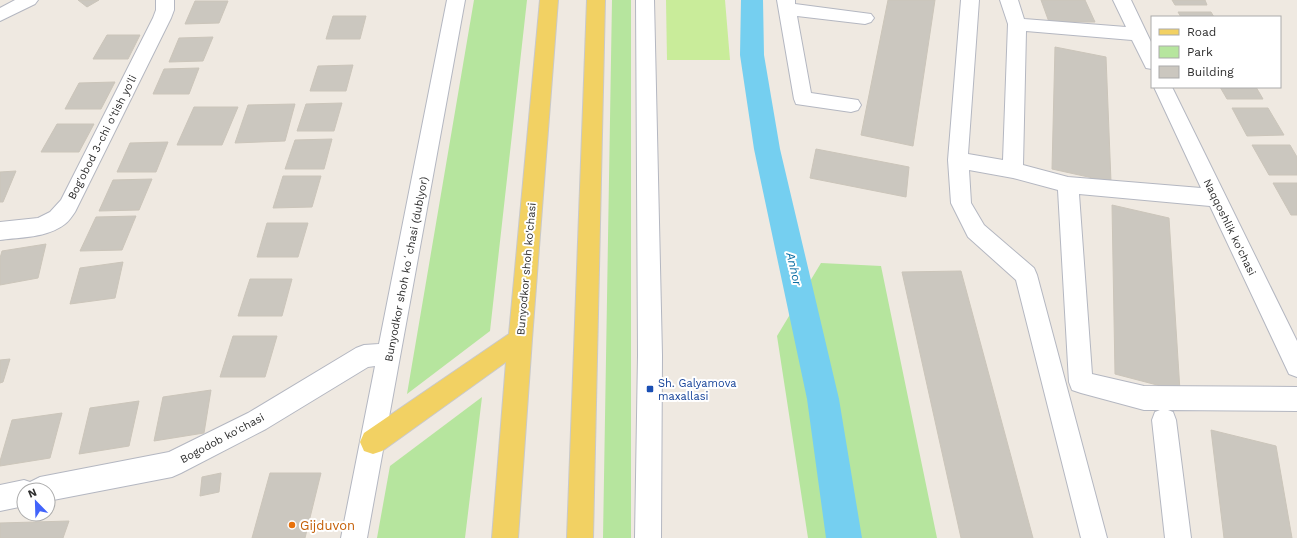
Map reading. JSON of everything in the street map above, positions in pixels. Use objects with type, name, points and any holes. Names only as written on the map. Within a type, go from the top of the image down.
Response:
[{"type":"main road","name":"Bunyodkor shoh ko'chasi","points":[[505,538],[520,338],[550,0]]},
{"type":"main road","points":[[580,538],[596,0]]},
{"type":"main road","points":[[373,442],[520,338]]},
{"type":"street","points":[[0,15],[28,0]]},
{"type":"street","name":"Bog'obod 3-chi o'tish yo'li","points":[[0,231],[41,226],[57,218],[68,206],[162,18],[165,10],[165,0]]},
{"type":"street","name":"Bunyodkor shoh koʻchasi (dublyor)","points":[[354,538],[456,0]]},
{"type":"street","points":[[645,0],[650,369],[648,538]]},
{"type":"street","points":[[970,0],[958,160],[961,203],[976,231],[1026,275],[1094,538]]},
{"type":"street","points":[[1009,0],[1016,24],[1013,170]]},
{"type":"street","points":[[1122,0],[1151,61]]},
{"type":"street","points":[[851,105],[803,99],[787,5],[864,18]]},
{"type":"street","points":[[1016,24],[1138,34]]},
{"type":"street","name":"Naqqoshlik ko'chasi","points":[[1163,88],[1297,366]]},
{"type":"street","points":[[958,160],[1013,170],[1068,185],[1215,198]]},
{"type":"street","points":[[1068,185],[1081,382],[1144,398],[1297,399]]},
{"type":"street","name":"Bogodob ko'chasi","points":[[56,487],[172,464],[257,421],[364,356],[390,354]]},
{"type":"street","points":[[1164,420],[1178,538]]},
{"type":"street","points":[[0,498],[16,495]]},
{"type":"green space","points":[[474,0],[527,0],[490,331],[407,394]]},
{"type":"green space","points":[[612,0],[631,0],[631,538],[603,538]]},
{"type":"green space","points":[[666,0],[725,0],[730,60],[667,60]]},
{"type":"green space","points":[[821,263],[881,266],[937,538],[808,538],[777,336]]},
{"type":"green space","points":[[482,397],[465,538],[377,538],[390,466]]},
{"type":"building","points":[[78,0],[99,0],[87,7]]},
{"type":"building","points":[[888,0],[935,0],[913,146],[861,135]]},
{"type":"building","points":[[1041,0],[1085,0],[1095,22],[1049,22]]},
{"type":"building","points":[[1172,0],[1205,0],[1207,5],[1175,5]]},
{"type":"building","points":[[195,1],[228,1],[219,23],[185,24]]},
{"type":"building","points":[[1178,12],[1211,12],[1213,16],[1180,16]]},
{"type":"building","points":[[333,16],[366,16],[360,39],[326,39]]},
{"type":"building","points":[[107,35],[140,35],[128,59],[93,59]]},
{"type":"building","points":[[213,37],[203,61],[169,62],[179,38]]},
{"type":"building","points":[[1055,47],[1106,57],[1111,182],[1052,169]]},
{"type":"building","points":[[353,65],[346,91],[310,91],[318,66]]},
{"type":"building","points":[[199,68],[189,94],[153,94],[164,69]]},
{"type":"building","points":[[115,82],[101,109],[65,109],[79,83]]},
{"type":"building","points":[[1221,88],[1257,88],[1263,99],[1227,99]]},
{"type":"building","points":[[342,103],[334,131],[297,131],[306,104]]},
{"type":"building","points":[[295,104],[285,141],[235,143],[248,105]]},
{"type":"building","points":[[194,107],[238,107],[222,145],[177,145]]},
{"type":"building","points":[[1232,108],[1268,108],[1284,135],[1247,136]]},
{"type":"building","points":[[57,124],[94,124],[79,152],[41,152]]},
{"type":"building","points":[[332,139],[324,169],[285,169],[295,140]]},
{"type":"building","points":[[168,142],[156,172],[117,172],[130,143]]},
{"type":"building","points":[[1252,145],[1290,145],[1297,157],[1297,175],[1269,175]]},
{"type":"building","points":[[816,149],[909,167],[906,197],[810,178]]},
{"type":"building","points":[[16,171],[3,202],[0,202],[0,172]]},
{"type":"building","points":[[283,176],[321,176],[312,207],[273,208]]},
{"type":"building","points":[[152,179],[139,210],[99,211],[113,180]]},
{"type":"building","points":[[1273,183],[1297,183],[1297,215],[1291,215]]},
{"type":"building","points":[[1112,205],[1169,218],[1180,391],[1115,374]]},
{"type":"building","points":[[136,216],[122,250],[80,251],[96,217]]},
{"type":"building","points":[[267,223],[308,223],[298,257],[257,257]]},
{"type":"building","points":[[46,244],[38,278],[0,285],[0,258],[2,251]]},
{"type":"building","points":[[123,262],[115,298],[70,304],[80,268]]},
{"type":"building","points":[[961,271],[1033,538],[961,538],[902,272]]},
{"type":"building","points":[[250,279],[292,279],[282,316],[238,316]]},
{"type":"building","points":[[233,336],[277,336],[265,377],[220,377]]},
{"type":"building","points":[[10,359],[3,382],[0,383],[0,360]]},
{"type":"building","points":[[211,390],[204,433],[154,441],[163,397]]},
{"type":"building","points":[[139,401],[129,446],[79,454],[90,408]]},
{"type":"building","points":[[62,413],[50,458],[0,466],[0,461],[12,420]]},
{"type":"building","points":[[1211,430],[1276,446],[1292,538],[1224,538]]},
{"type":"building","points":[[221,473],[219,492],[200,496],[202,477]]},
{"type":"building","points":[[270,473],[321,473],[305,538],[252,538]]},
{"type":"building","points":[[69,521],[63,538],[0,538],[0,523]]},
{"type":"waterway","name":"Anhor","points":[[752,0],[752,55],[767,149],[823,399],[844,538]]},
{"type":"place","name":"Sh. Galyamova maxallasi","points":[[650,389]]},
{"type":"place","name":"Gijduvon","points":[[292,525]]}]
